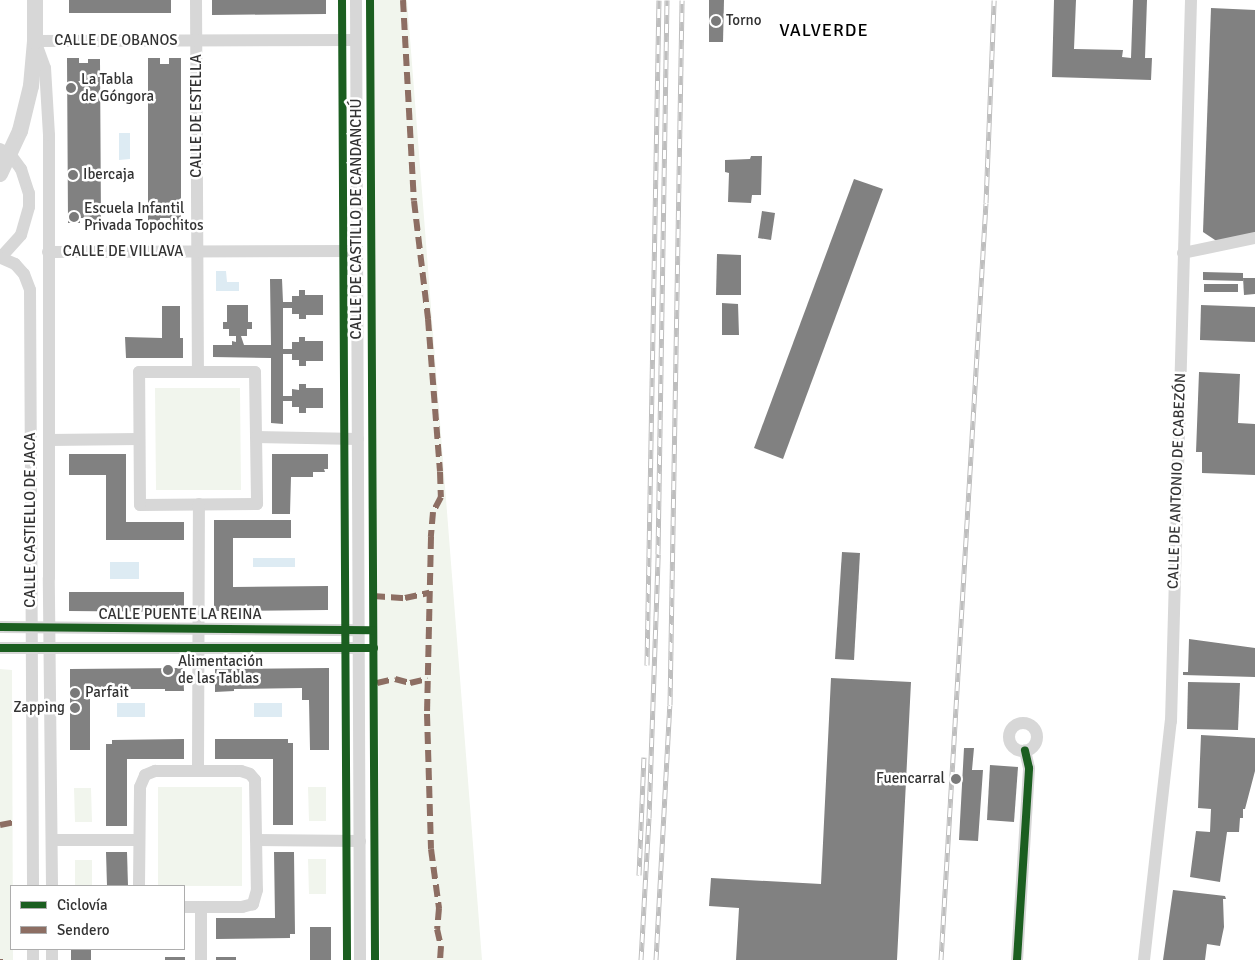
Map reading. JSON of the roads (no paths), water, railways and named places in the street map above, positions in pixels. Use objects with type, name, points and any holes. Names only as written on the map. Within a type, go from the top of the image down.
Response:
[{"type":"street","points":[[0,174],[5,152],[20,132],[31,86],[35,41],[35,0]]},
{"type":"street","name":"CALLE DE OBANOS","points":[[196,0],[196,40]]},
{"type":"street","name":"CALLE DE CASTILLO DE CANDANCHÚ","points":[[356,0],[360,960]]},
{"type":"street","name":"CALLE DE ANTONIO DE CABEZÓN","points":[[1144,960],[1171,721],[1191,0]]},
{"type":"street","name":"CALLE DE ESTELLA","points":[[196,40],[197,252]]},
{"type":"street","name":"CALLE DE OBANOS","points":[[35,41],[356,40]]},
{"type":"street","name":"CALLE CASTIELLO DE JACA","points":[[35,41],[45,68],[48,104],[52,885]]},
{"type":"street","points":[[0,258],[21,235],[29,207],[29,193],[21,169],[5,152]]},
{"type":"street","name":"CALLE CASTIELLO DE JACA","points":[[29,193],[41,209],[48,252]]},
{"type":"street","points":[[1183,253],[1255,238]]},
{"type":"street","name":"CALLE DE VILLAVA","points":[[48,252],[357,251]]},
{"type":"street","name":"CALLE DE VILLAVA","points":[[197,252],[198,372]]},
{"type":"street","name":"CALLE CASTIELLO DE JACA","points":[[0,258],[15,264],[24,274],[30,290],[33,885]]},
{"type":"street","points":[[139,372],[256,372],[256,437],[257,504],[140,505],[139,372]]},
{"type":"street","points":[[256,437],[358,438]]},
{"type":"street","name":"CALLE CASTIELLO DE JACA","points":[[49,440],[139,439]]},
{"type":"street","name":"CALLE PUENTE LA REINA","points":[[198,504],[200,649],[198,771]]},
{"type":"street","name":"CALLE PUENTE LA REINA","points":[[0,627],[359,630]]},
{"type":"street","points":[[0,648],[359,648]]},
{"type":"street","points":[[1017,960],[1029,768],[1025,750]]},
{"type":"street","points":[[139,885],[140,787],[145,775],[155,771],[241,771],[250,774],[255,780],[257,890],[253,904],[242,907],[185,907]]},
{"type":"street","points":[[52,840],[139,840]]},
{"type":"street","points":[[256,840],[360,841]]},
{"type":"street","points":[[201,907],[201,960]]},
{"type":"railway","points":[[647,665],[659,0]]},
{"type":"railway","points":[[641,960],[649,818],[658,554],[667,0]]},
{"type":"railway","points":[[656,960],[670,705],[682,0]]},
{"type":"railway","points":[[941,960],[986,203],[994,0]]},
{"type":"railway","points":[[639,875],[644,757]]},
{"type":"place","name":"Torno","points":[[716,21]]},
{"type":"place","name":"La Tabla de Góngora","points":[[71,88]]},
{"type":"place","name":"Ibercaja","points":[[73,175]]},
{"type":"place","name":"Escuela Infantil Privada Topochitos","points":[[74,217]]},
{"type":"place","name":"Alimentación de las Tablas","points":[[168,670]]},
{"type":"place","name":"Parfait","points":[[75,693]]},
{"type":"place","name":"Zapping","points":[[75,708]]},
{"type":"place","name":"Fuencarral","points":[[956,779]]},
{"type":"district","name":"VALVERDE","points":[[824,30]]}]
